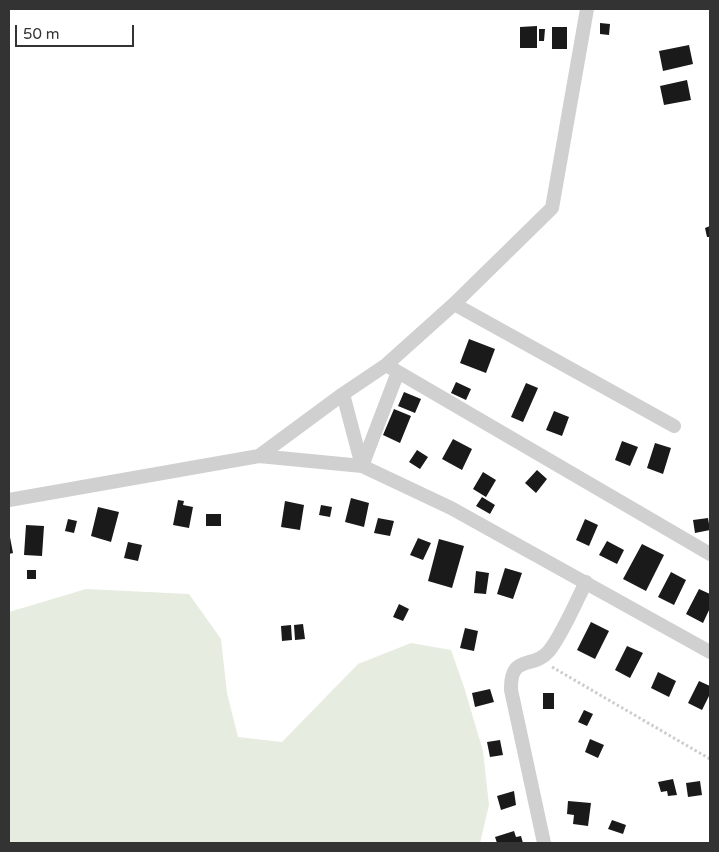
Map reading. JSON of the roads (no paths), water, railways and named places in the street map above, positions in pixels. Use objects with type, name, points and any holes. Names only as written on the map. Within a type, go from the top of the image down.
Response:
[{"type":"street","points":[[259,456],[343,394],[392,368],[552,208],[586,9]]},
{"type":"street","points":[[454,304],[674,426]]},
{"type":"street","points":[[362,466],[392,368]]},
{"type":"street","points":[[392,368],[710,554]]},
{"type":"street","points":[[343,394],[362,466]]},
{"type":"street","points":[[9,500],[259,456],[362,466],[451,508],[710,652]]},
{"type":"street","points":[[544,843],[511,690],[511,678],[516,668],[524,662],[539,660],[550,650],[586,582]]}]
